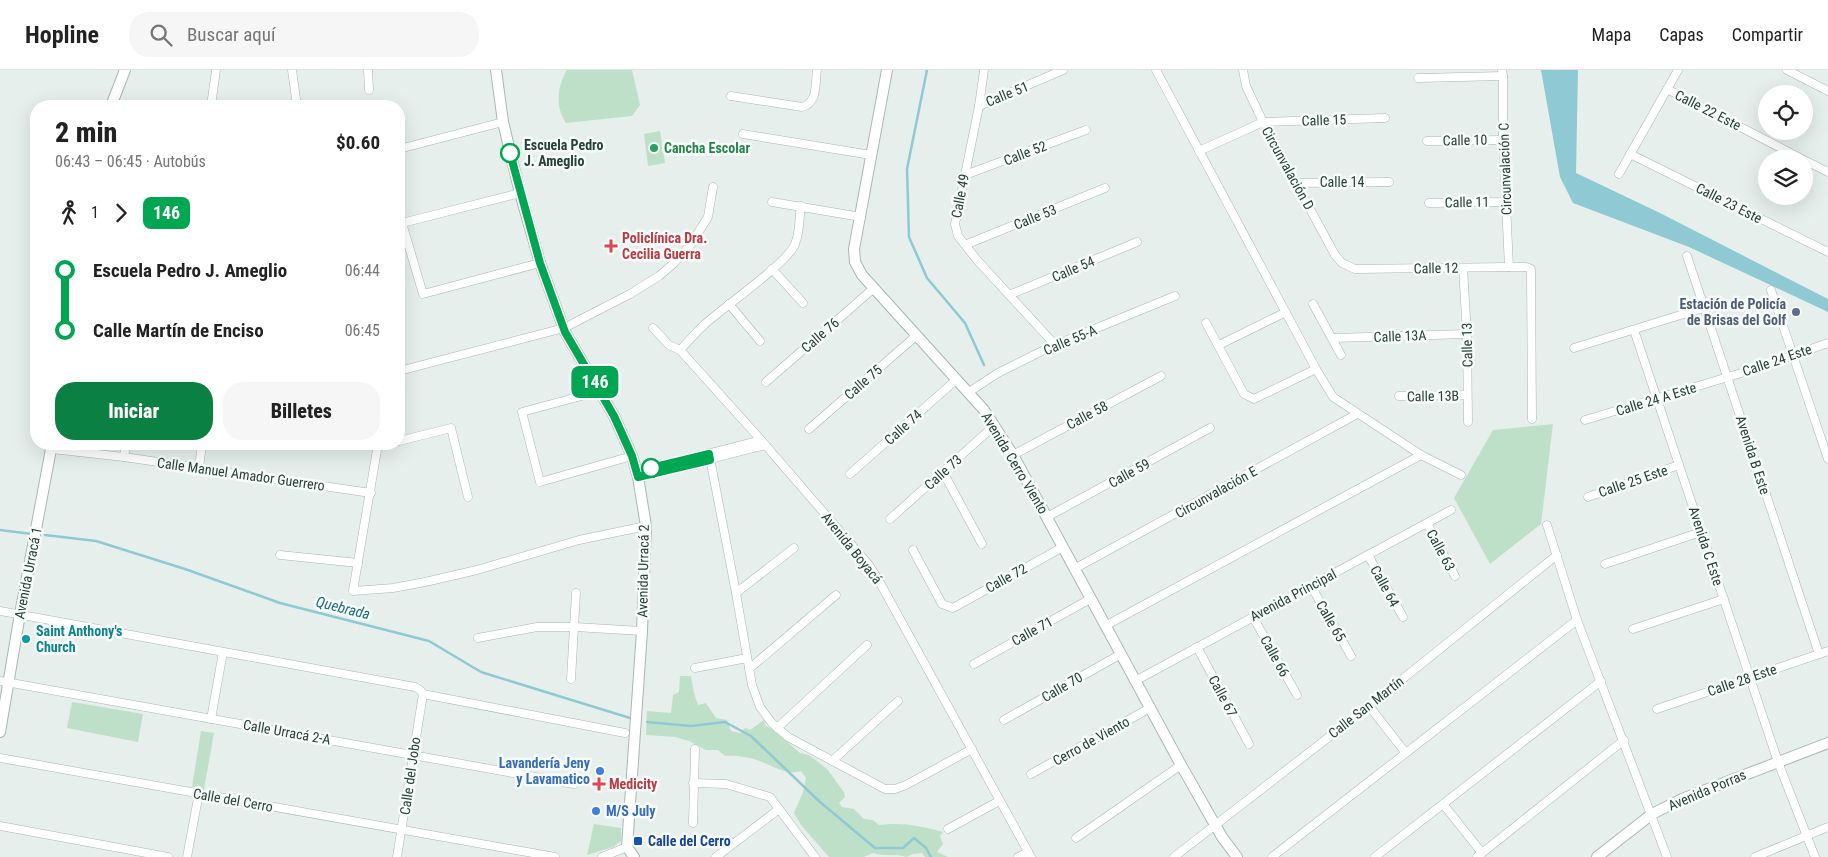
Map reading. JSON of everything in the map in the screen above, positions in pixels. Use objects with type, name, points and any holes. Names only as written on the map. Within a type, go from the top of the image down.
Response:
[{"type":"street","points":[[212,100],[216,70]]},
{"type":"street","points":[[292,70],[296,100]]},
{"type":"street","points":[[368,70],[369,90]]},
{"type":"street","name":"Avenida Urracá 2","points":[[496,70],[503,122],[520,193],[540,263],[564,328],[614,416],[632,456],[638,475],[646,526],[642,631],[627,847]]},
{"type":"street","points":[[731,96],[802,107],[809,105],[813,102],[817,70]]},
{"type":"street","name":"Avenida Cerro Viento","points":[[887,70],[854,249],[855,262],[862,275],[969,392],[995,425],[1013,454],[1181,765],[1215,825],[1237,857]]},
{"type":"street","name":"Calle 49","points":[[984,70],[979,106],[955,224],[958,236],[1056,346]]},
{"type":"street","name":"Calle 51","points":[[979,106],[1064,70]]},
{"type":"street","points":[[1156,70],[1316,369],[1333,397],[1422,454],[1461,475]]},
{"type":"street","name":"Circunvalación D","points":[[1243,70],[1246,86],[1262,122],[1335,255],[1342,263]]},
{"type":"street","points":[[1619,174],[1678,70]]},
{"type":"street","points":[[1787,70],[1828,91]]},
{"type":"street","points":[[114,100],[122,71]]},
{"type":"street","points":[[1418,78],[1502,73]]},
{"type":"street","name":"Circunvalación C","points":[[1502,73],[1508,267]]},
{"type":"street","name":"Calle 22 Este","points":[[1667,89],[1786,150]]},
{"type":"street","name":"Calle 15","points":[[1262,122],[1385,118]]},
{"type":"street","points":[[405,147],[503,122]]},
{"type":"street","points":[[1199,151],[1262,122]]},
{"type":"street","name":"Calle 52","points":[[964,175],[1086,130]]},
{"type":"street","points":[[743,134],[871,155]]},
{"type":"street","name":"Calle 10","points":[[1427,140],[1503,140]]},
{"type":"street","name":"Calle 23 Este","points":[[1630,154],[1828,252]]},
{"type":"street","name":"Calle 22 Este","points":[[1813,164],[1828,172]]},
{"type":"street","name":"Calle 14","points":[[1296,182],[1389,182]]},
{"type":"street","points":[[405,369],[564,328],[630,294],[673,264],[691,244],[708,217],[713,187]]},
{"type":"street","name":"Calle 53","points":[[965,245],[1105,188]]},
{"type":"street","points":[[405,222],[520,193]]},
{"type":"street","points":[[772,202],[861,217]]},
{"type":"street","name":"Calle 11","points":[[1429,203],[1506,202]]},
{"type":"street","points":[[680,350],[703,326],[772,269],[795,246],[801,206]]},
{"type":"street","points":[[405,233],[423,294],[540,263]]},
{"type":"street","name":"Calle 54","points":[[1009,295],[1137,242]]},
{"type":"street","name":"Avenida B Este","points":[[1687,256],[1819,654]]},
{"type":"street","name":"Calle 12","points":[[1342,263],[1355,270],[1508,267],[1532,269],[1532,419]]},
{"type":"street","name":"Calle 13","points":[[1464,268],[1468,422]]},
{"type":"street","points":[[772,269],[803,303]]},
{"type":"street","name":"Calle 76","points":[[766,382],[874,288]]},
{"type":"street","points":[[1771,290],[1828,459]]},
{"type":"street","name":"Calle 55-A","points":[[969,392],[998,373],[1056,346],[1175,296]]},
{"type":"street","points":[[729,304],[760,341]]},
{"type":"street","points":[[1313,304],[1341,355]]},
{"type":"street","points":[[1574,348],[1703,308]]},
{"type":"street","points":[[1218,345],[1286,312]]},
{"type":"street","points":[[1206,323],[1244,394],[1254,399],[1316,369]]},
{"type":"street","name":"Avenida Boyacá","points":[[653,328],[669,345],[680,350],[763,442],[869,565],[1029,854]]},
{"type":"street","name":"Avenida C Este","points":[[1634,330],[1778,762],[1815,857]]},
{"type":"street","name":"Calle 13A","points":[[1333,338],[1467,334]]},
{"type":"street","name":"Calle 75","points":[[809,429],[916,336]]},
{"type":"street","name":"Calle 24 Este","points":[[1727,377],[1828,343]]},
{"type":"street","name":"Calle 58","points":[[1013,454],[1161,376]]},
{"type":"street","name":"Calle 24 A Este","points":[[1585,420],[1727,377]]},
{"type":"street","name":"Calle 74","points":[[850,474],[956,379]]},
{"type":"street","points":[[600,391],[522,412],[540,482],[632,456]]},
{"type":"street","name":"Calle 13B","points":[[1400,396],[1467,395]]},
{"type":"street","name":"Circunvalación E","points":[[1074,569],[1357,414]]},
{"type":"street","name":"Calle 73","points":[[890,519],[995,425]]},
{"type":"street","points":[[405,440],[451,428],[468,497]]},
{"type":"street","name":"Calle 59","points":[[1047,517],[1210,428]]},
{"type":"street","points":[[638,475],[763,442]]},
{"type":"street","name":"Avenida Urracá 1","points":[[0,732],[4,681],[20,614],[51,450]]},
{"type":"street","name":"Calle Manuel Amador Guerrero","points":[[78,450],[371,493]]},
{"type":"street","points":[[124,457],[125,450]]},
{"type":"street","points":[[199,468],[201,450]]},
{"type":"street","points":[[380,450],[353,591],[393,588],[477,570],[579,540],[646,526]]},
{"type":"street","points":[[1105,626],[1422,454]]},
{"type":"street","points":[[710,457],[752,685],[760,707],[777,728],[788,738],[885,789],[896,789],[972,749]]},
{"type":"street","name":"Calle 25 Este","points":[[1588,497],[1679,465]]},
{"type":"street","points":[[943,472],[982,544]]},
{"type":"street","name":"Avenida Principal","points":[[1135,681],[1451,510]]},
{"type":"street","name":"Calle 63","points":[[1427,523],[1455,576]]},
{"type":"street","points":[[1547,525],[1577,620],[1667,857]]},
{"type":"street","points":[[1605,564],[1701,532]]},
{"type":"street","name":"Calle 72","points":[[912,550],[942,604],[953,608],[1063,547]]},
{"type":"street","points":[[736,592],[794,548]]},
{"type":"street","points":[[280,555],[358,563]]},
{"type":"street","name":"Calle 64","points":[[1368,555],[1403,617]]},
{"type":"street","name":"Calle San Martín","points":[[1174,857],[1369,706],[1557,555]]},
{"type":"street","name":"Calle 65","points":[[1311,586],[1351,656]]},
{"type":"street","points":[[571,679],[576,593]]},
{"type":"street","points":[[749,669],[836,595]]},
{"type":"street","name":"Calle 71","points":[[974,664],[1090,599]]},
{"type":"street","points":[[1633,629],[1724,599]]},
{"type":"street","points":[[0,611],[415,687],[423,694],[626,733]]},
{"type":"street","name":"Calle 66","points":[[1253,617],[1297,695]]},
{"type":"street","points":[[1272,857],[1577,620]]},
{"type":"street","points":[[478,638],[537,626],[642,631]]},
{"type":"street","points":[[777,728],[867,645]]},
{"type":"street","name":"Calle 67","points":[[1198,648],[1249,744]]},
{"type":"street","name":"Calle 28 Este","points":[[1657,709],[1828,651]]},
{"type":"street","points":[[212,719],[223,652]]},
{"type":"street","name":"Calle 70","points":[[1004,720],[1121,654]]},
{"type":"street","points":[[695,668],[747,658]]},
{"type":"street","name":"Calle Urracá 2-A","points":[[4,681],[574,784]]},
{"type":"street","points":[[1375,857],[1601,681]]},
{"type":"street","name":"Calle del Jobo","points":[[398,857],[423,694]]},
{"type":"street","points":[[832,761],[898,701]]},
{"type":"street","points":[[1369,706],[1405,752]]},
{"type":"street","name":"Cerro de Viento","points":[[1032,774],[1150,708]]},
{"type":"street","points":[[1443,804],[1480,855],[1624,740]]},
{"type":"street","name":"Avenida Porras","points":[[1597,857],[1652,814],[1682,799],[1828,743]]},
{"type":"street","points":[[692,823],[695,749]]},
{"type":"street","name":"Calle del Cerro","points":[[0,758],[555,857]]},
{"type":"street","points":[[1076,838],[1181,765]]},
{"type":"street","points":[[693,783],[726,784],[770,797],[814,857]]},
{"type":"street","points":[[187,857],[199,793]]},
{"type":"street","points":[[948,829],[1000,801]]},
{"type":"street","points":[[716,857],[779,809]]},
{"type":"street","points":[[0,826],[168,857]]},
{"type":"street","points":[[1755,857],[1828,827]]},
{"type":"street","points":[[602,857],[627,847],[634,857]]},
{"type":"street","points":[[1018,857],[1029,854]]},
{"type":"green space","points":[[567,70],[632,70],[640,105],[632,116],[566,123],[560,110],[559,90]]},
{"type":"green space","name":"Cancha Escolar","points":[[660,131],[665,163],[648,166],[644,134]]},
{"type":"green space","points":[[1553,424],[1541,524],[1490,564],[1454,498],[1493,430]]},
{"type":"green space","points":[[680,676],[691,676],[698,705],[706,703],[716,718],[727,720],[731,731],[740,733],[745,728],[750,730],[764,720],[765,725],[775,731],[800,753],[809,755],[827,769],[844,792],[845,797],[839,803],[842,807],[854,809],[864,819],[873,820],[879,825],[911,825],[943,832],[940,836],[943,844],[937,852],[948,857],[925,857],[922,853],[906,857],[873,853],[864,857],[829,857],[801,825],[794,813],[803,792],[806,778],[801,771],[788,772],[752,759],[725,756],[718,750],[706,750],[689,741],[675,737],[646,735],[647,711],[671,713],[673,695],[679,692]]},
{"type":"green space","points":[[72,702],[143,714],[138,742],[67,728]]},
{"type":"green space","points":[[201,731],[214,733],[204,789],[192,787]]},
{"type":"green space","points":[[594,824],[621,828],[621,841],[613,847],[587,855]]},
{"type":"water","points":[[1541,70],[1578,70],[1576,173],[1660,213],[1828,299],[1828,312],[1689,247],[1573,203],[1560,177]]},
{"type":"waterway","points":[[927,70],[907,169],[909,237],[927,278],[965,323],[984,365]]},
{"type":"waterway","name":"Quebrada","points":[[0,530],[32,534]]},
{"type":"waterway","name":"Quebrada","points":[[45,535],[96,541],[185,569],[280,603],[429,641],[481,672],[630,718]]},
{"type":"waterway","points":[[647,722],[691,726],[725,722],[751,736],[820,802],[875,848],[903,848],[914,838],[926,848],[931,857]]},
{"type":"bus line","name":"146","points":[[510,153],[540,263],[565,332],[614,416],[632,456],[638,477],[710,460],[709,454],[651,468]]},
{"type":"place","name":"Cancha Escolar","points":[[654,148]]},
{"type":"place","name":"Escuela Pedro J. Ameglio","points":[[510,153]]},
{"type":"place","name":"Policlínica Dra. Cecilia Guerra","points":[[611,246]]},
{"type":"place","name":"Estación de Policía de Brisas del Golf","points":[[1796,312]]},
{"type":"place","name":"Saint Anthony's Church","points":[[26,639]]},
{"type":"place","name":"Lavandería Jeny y Lavamatico","points":[[600,771]]},
{"type":"place","name":"Medicity","points":[[599,784]]},
{"type":"place","name":"M/S July","points":[[596,811]]},
{"type":"place","name":"Calle del Cerro","points":[[638,841]]}]
